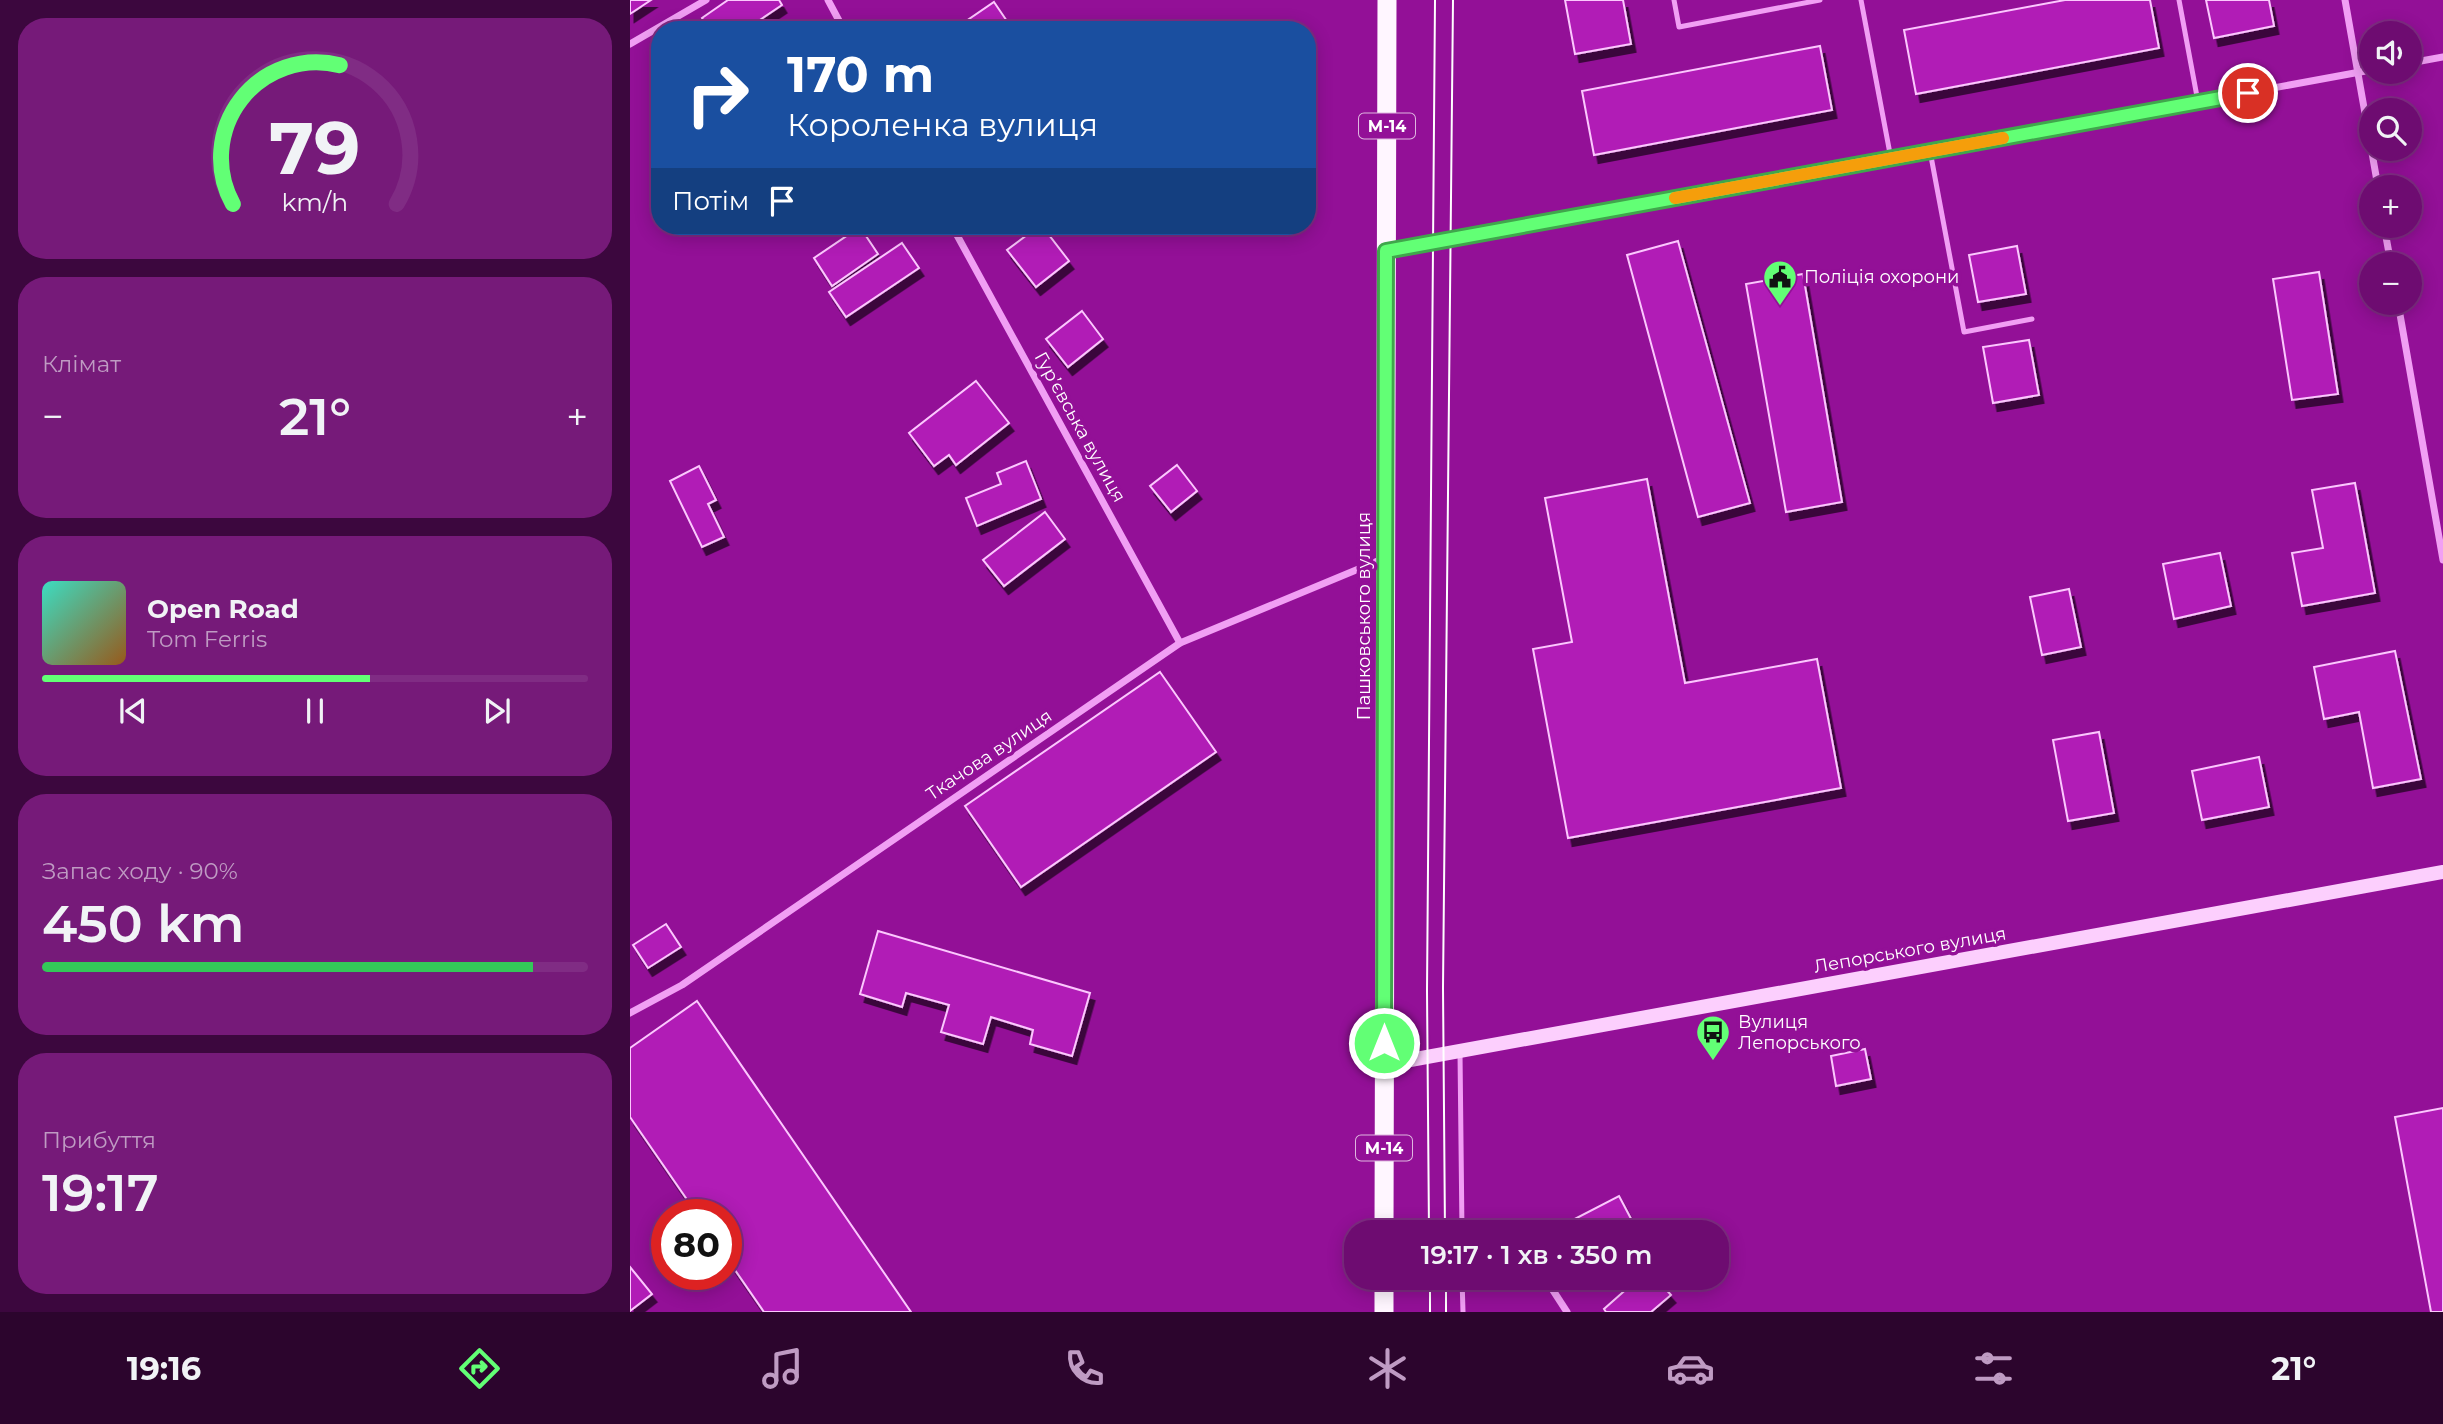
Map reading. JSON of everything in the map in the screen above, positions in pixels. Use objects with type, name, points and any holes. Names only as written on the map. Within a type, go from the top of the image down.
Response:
[{"type":"highway","name":"Пашковського вулиця","points":[[1384,1220],[1387,0]]},
{"type":"highway","points":[[1384,1290],[1384,1312]]},
{"type":"main road","name":"Лепорського вулиця","points":[[1383,1065],[2443,872]]},
{"type":"street","points":[[670,21],[706,0]]},
{"type":"street","points":[[828,0],[839,21]]},
{"type":"street","points":[[2345,0],[2376,175]]},
{"type":"street","points":[[630,44],[651,32]]},
{"type":"street","points":[[2422,61],[2443,57]]},
{"type":"street","points":[[1386,251],[2358,73]]},
{"type":"street","name":"Гур’євська вулиця","points":[[957,235],[1180,643]]},
{"type":"street","points":[[2400,315],[2443,560]]},
{"type":"street","name":"Ткачова вулиця","points":[[630,1013],[682,985],[1180,643],[1386,558]]},
{"type":"street","points":[[1553,1290],[1567,1312]]},
{"type":"lane","points":[[1674,0],[1679,27],[1820,0]]},
{"type":"lane","points":[[1861,0],[1891,159]]},
{"type":"lane","points":[[2179,0],[2198,102]]},
{"type":"lane","points":[[1930,151],[1964,332],[2032,319]]},
{"type":"lane","points":[[1460,1051],[1462,1220]]},
{"type":"lane","points":[[1462,1290],[1462,1312]]},
{"type":"building","points":[[630,0],[651,0],[630,14]]},
{"type":"building","points":[[728,0],[779,0],[782,5],[758,21],[704,21],[702,18]]},
{"type":"building","points":[[1565,0],[1623,0],[1631,44],[1575,54]]},
{"type":"building","points":[[2065,0],[2150,0],[2159,48],[1916,94],[1904,30]]},
{"type":"building","points":[[2206,0],[2269,0],[2274,26],[2214,38]]},
{"type":"building","points":[[994,2],[1007,21],[966,21]]},
{"type":"building","points":[[1820,46],[1832,110],[1594,155],[1582,91]]},
{"type":"building","points":[[848,235],[865,235],[878,254],[832,286],[814,258]]},
{"type":"building","points":[[1027,235],[1049,235],[1069,261],[1036,287],[1007,250]]},
{"type":"building","points":[[1678,241],[1750,503],[1698,517],[1627,255]]},
{"type":"building","points":[[902,243],[919,268],[846,317],[829,292]]},
{"type":"building","points":[[2017,246],[2026,294],[1978,302],[1969,255]]},
{"type":"building","points":[[2319,272],[2338,394],[2292,400],[2273,279]]},
{"type":"building","points":[[1803,274],[1842,502],[1786,512],[1746,284]]},
{"type":"building","points":[[1082,311],[1103,339],[1068,367],[1046,339]]},
{"type":"building","points":[[2029,340],[2039,395],[1993,403],[1983,347]]},
{"type":"building","points":[[976,381],[1009,423],[956,465],[949,455],[934,466],[909,433]]},
{"type":"building","points":[[1026,461],[1041,499],[977,526],[966,498],[1001,484],[997,473]]},
{"type":"building","points":[[1177,465],[1197,491],[1171,512],[1150,486]]},
{"type":"building","points":[[699,466],[716,500],[708,504],[724,537],[702,547],[670,481]]},
{"type":"building","points":[[1647,479],[1685,683],[1817,659],[1841,788],[1568,838],[1533,649],[1572,642],[1545,498]]},
{"type":"building","points":[[2355,483],[2375,593],[2302,606],[2292,553],[2323,548],[2312,490]]},
{"type":"building","points":[[1045,512],[1065,539],[1004,586],[983,560]]},
{"type":"building","points":[[2220,553],[2231,606],[2174,619],[2163,564]]},
{"type":"building","points":[[2069,589],[2081,647],[2042,655],[2030,597]]},
{"type":"building","points":[[2395,651],[2421,779],[2373,788],[2359,712],[2324,719],[2314,667]]},
{"type":"building","points":[[1160,672],[1216,752],[1021,887],[965,806]]},
{"type":"building","points":[[2099,732],[2114,813],[2068,821],[2053,740]]},
{"type":"building","points":[[2259,757],[2269,807],[2202,820],[2192,771]]},
{"type":"building","points":[[666,924],[681,947],[648,968],[633,945]]},
{"type":"building","points":[[878,931],[1090,993],[1072,1056],[1030,1044],[1033,1030],[991,1017],[983,1044],[941,1032],[949,1005],[906,993],[902,1007],[860,994]]},
{"type":"building","points":[[697,1001],[911,1312],[764,1312],[742,1280],[742,1199],[687,1199],[630,1117],[630,1048]]},
{"type":"building","points":[[1865,1049],[1871,1079],[1836,1086],[1831,1056]]},
{"type":"building","points":[[2443,1108],[2443,1312],[2431,1312],[2395,1117]]},
{"type":"building","points":[[1619,1196],[1632,1220],[1573,1220]]},
{"type":"building","points":[[630,1267],[652,1294],[630,1311]]},
{"type":"building","points":[[1625,1290],[1667,1290],[1671,1295],[1651,1312],[1606,1312],[1604,1309]]},
{"type":"tram line","points":[[1429,1220],[1427,991],[1435,0]]},
{"type":"tram line","points":[[1445,1220],[1443,988],[1453,0]]},
{"type":"tram line","points":[[1430,1290],[1430,1312]]},
{"type":"tram line","points":[[1446,1290],[1446,1312]]},
{"type":"slow traffic","points":[[1675,198],[2003,138]]},
{"type":"place","name":"Поліція охорони","points":[[1780,307]]},
{"type":"place","name":"Вулиця Лепорського","points":[[1713,1062]]},
{"type":"route","points":[[1384,1043],[1386,251],[2248,93]]}]
